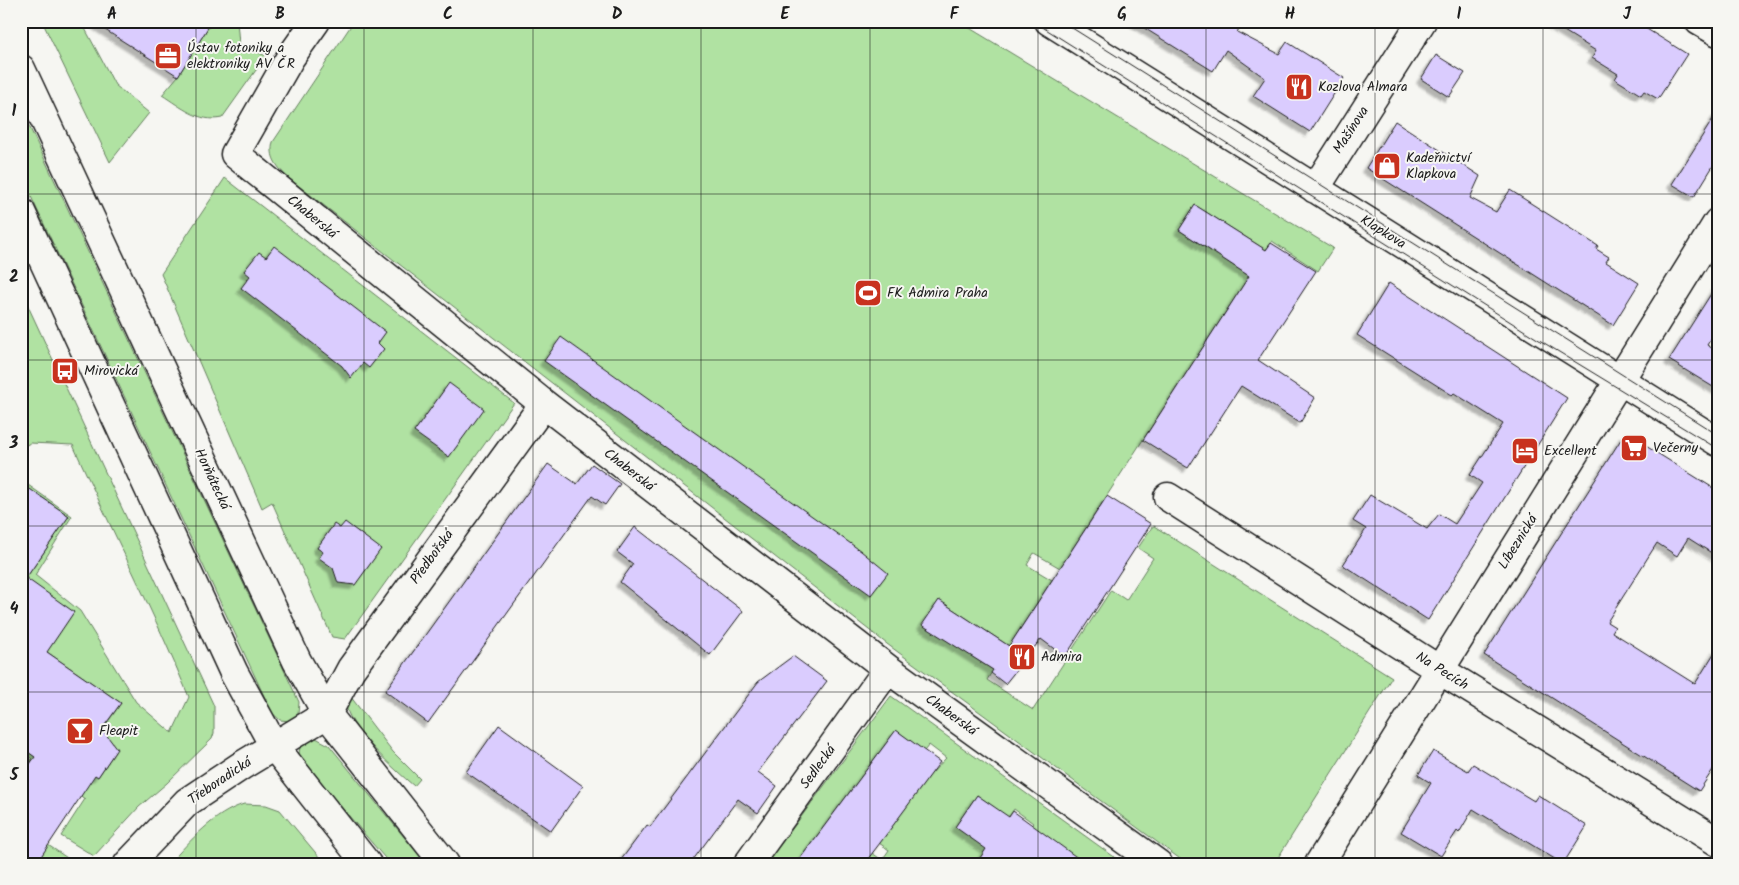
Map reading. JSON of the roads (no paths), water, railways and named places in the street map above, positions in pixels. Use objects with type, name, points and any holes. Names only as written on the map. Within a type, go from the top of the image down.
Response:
[{"type":"street","name":"Chaberská","points":[[316,21],[290,58],[235,154],[544,404],[888,670],[1158,864]]},
{"type":"street","name":"Klapkova","points":[[1049,21],[1718,442]]},
{"type":"street","name":"Mašínova","points":[[1315,189],[1422,21]]},
{"type":"street","points":[[1699,21],[1718,32]]},
{"type":"street","name":"Horňátecká","points":[[21,69],[297,661],[327,714],[444,864]]},
{"type":"street","points":[[21,212],[222,646],[274,746],[367,864]]},
{"type":"street","name":"Líbeznická","points":[[1319,864],[1438,669],[1718,222]]},
{"type":"street","name":"Předbořská","points":[[327,714],[350,668],[544,404]]},
{"type":"street","name":"Na Pecích","points":[[1168,496],[1438,669],[1718,842]]},
{"type":"street","name":"Sedlecká","points":[[748,864],[888,670]]},
{"type":"street","name":"Třeboradická","points":[[128,864],[187,802],[327,714]]},
{"type":"tram line","points":[[1033,21],[1536,338],[1718,449]]},
{"type":"tram line","points":[[1061,21],[1718,435]]},
{"type":"place","name":"Ústav fotoniky a elektroniky AV ČR","points":[[168,56]]},
{"type":"place","name":"Kozlova Almara","points":[[1299,87]]},
{"type":"place","name":"Kadeřnictví Klapkova","points":[[1387,166]]},
{"type":"place","name":"FK Admira Praha","points":[[868,293]]},
{"type":"place","name":"Mirovická","points":[[65,371]]},
{"type":"place","name":"Večerny","points":[[1634,448]]},
{"type":"place","name":"Excellent","points":[[1525,451]]},
{"type":"place","name":"Admira","points":[[1022,657]]},
{"type":"place","name":"Fleapit","points":[[80,731]]}]
